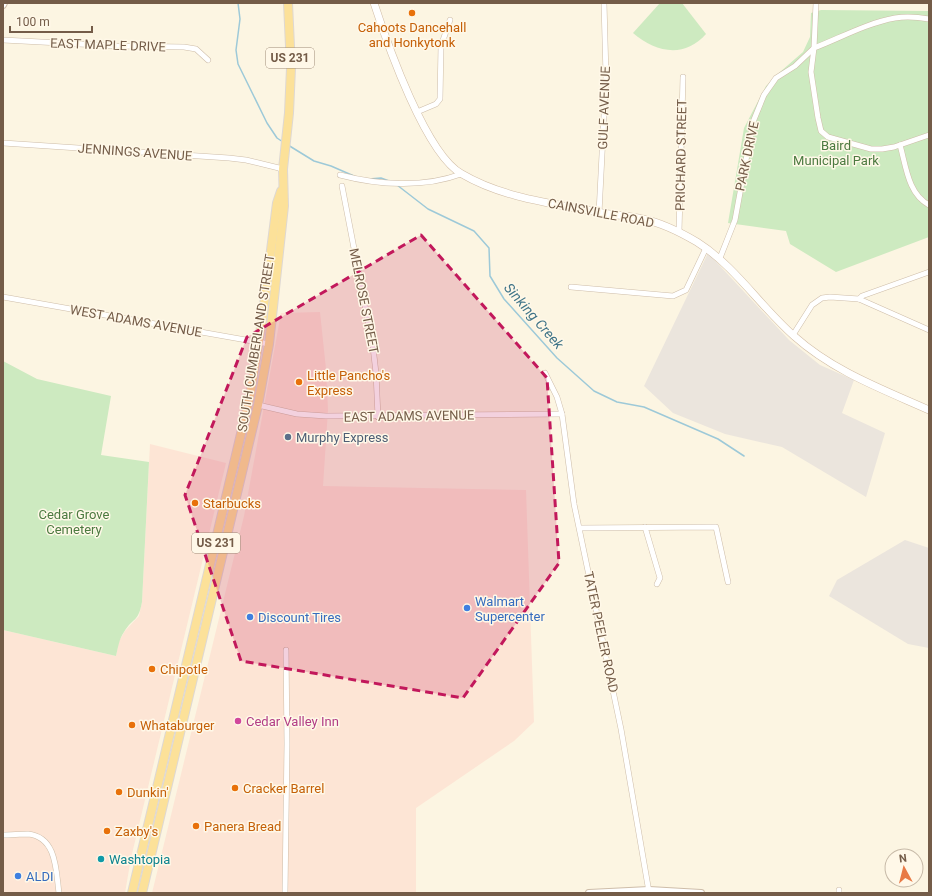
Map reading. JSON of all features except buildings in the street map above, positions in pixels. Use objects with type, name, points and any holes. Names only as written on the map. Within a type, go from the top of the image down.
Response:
[{"type":"main road","name":"SOUTH CUMBERLAND STREET","points":[[142,893],[258,404],[269,344],[284,206],[282,188],[289,113],[291,68],[288,3]]},
{"type":"main road","name":"CAINSVILLE ROAD","points":[[374,3],[417,112],[444,158],[461,174],[501,191],[599,213],[643,219],[679,232],[720,258],[793,335],[816,354],[833,365],[929,410]]},
{"type":"main road","name":"SOUTH CUMBERLAND STREET","points":[[132,893],[237,458],[259,343],[277,203],[282,188]]},
{"type":"street","name":"GULF AVENUE","points":[[599,213],[606,76],[604,3]]},
{"type":"street","points":[[816,3],[814,48],[811,72],[821,131],[828,137],[871,149],[882,149],[929,134]]},
{"type":"street","points":[[814,48],[884,21],[911,17],[929,18]]},
{"type":"street","points":[[417,112],[436,104],[440,99],[441,46],[450,20]]},
{"type":"street","name":"EAST MAPLE DRIVE","points":[[3,40],[117,46],[184,47],[196,49],[208,60]]},
{"type":"street","name":"PARK DRIVE","points":[[720,258],[735,220],[753,122],[764,95],[776,78],[795,66],[814,48]]},
{"type":"street","name":"PRICHARD STREET","points":[[679,232],[683,77]]},
{"type":"street","name":"JENNINGS AVENUE","points":[[3,143],[229,158],[266,164],[283,169]]},
{"type":"street","points":[[900,144],[913,188],[920,200],[929,205]]},
{"type":"street","points":[[340,176],[362,181],[415,182],[444,180],[461,174]]},
{"type":"street","name":"MELROSE STREET","points":[[342,186],[373,347],[378,417]]},
{"type":"street","points":[[571,287],[673,296],[686,290],[706,248]]},
{"type":"street","points":[[859,299],[862,296],[929,272]]},
{"type":"street","name":"WEST ADAMS AVENUE","points":[[3,297],[269,344]]},
{"type":"street","points":[[793,335],[812,305],[822,298],[859,299],[929,330]]},
{"type":"street","name":"TATER PEELER ROAD","points":[[545,373],[557,397],[562,414],[569,476],[621,729],[649,892]]},
{"type":"street","name":"EAST ADAMS AVENUE","points":[[258,404],[308,415],[378,417],[562,414]]},
{"type":"street","points":[[645,527],[660,578],[657,584]]},
{"type":"street","points":[[580,528],[716,527],[728,582]]},
{"type":"street","points":[[285,893],[287,744],[286,650]]},
{"type":"street","points":[[3,834],[30,834],[46,842],[52,851],[54,858],[59,893]]},
{"type":"street","points":[[589,893],[702,893]]},
{"type":"highlighted area","points":[[421,235],[547,378],[559,563],[463,698],[241,661],[185,495],[247,337]]},
{"type":"shaded area","points":[[708,253],[789,340],[820,365],[854,380],[842,413],[885,433],[866,497],[782,447],[725,434],[673,413],[644,386]]},
{"type":"shaded area","points":[[320,312],[326,369],[328,410],[323,486],[526,490],[534,722],[514,741],[416,808],[416,892],[152,893],[244,516],[281,313]]},
{"type":"shaded area","points":[[150,444],[226,463],[131,858],[125,893],[3,893],[3,630],[116,656],[119,641],[125,631],[139,616],[142,602]]},
{"type":"shaded area","points":[[905,540],[929,548],[929,648],[908,644],[829,596],[837,580]]},
{"type":"green space","points":[[660,3],[682,3],[706,34],[697,42],[679,50],[660,48],[642,40],[633,33]]},
{"type":"green space","name":"Baird Municipal Park","points":[[821,10],[929,11],[929,237],[836,272],[790,244],[786,231],[728,223],[744,128],[766,86],[803,52],[810,37],[811,13]]},
{"type":"green space","name":"Cedar Grove Cemetery","points":[[3,361],[37,379],[111,396],[101,455],[149,462],[142,602],[137,617],[127,627],[122,635],[116,656],[3,630]]},
{"type":"waterway","name":"Sinking Creek","points":[[238,3],[240,19],[236,50],[238,64],[267,123],[277,138],[283,142]]},
{"type":"waterway","name":"Sinking Creek","points":[[288,145],[314,161],[331,166],[354,176]]},
{"type":"waterway","name":"Sinking Creek","points":[[369,179],[381,178],[389,181]]},
{"type":"waterway","name":"Sinking Creek","points":[[397,185],[428,209],[474,231],[489,248],[490,276],[504,299],[557,358],[594,391],[617,402],[644,407],[718,439],[744,456]]},
{"type":"place","name":"Cahoots Dancehall and Honkytonk","points":[[412,13]]},
{"type":"place","name":"Little Pancho's Express","points":[[299,382]]},
{"type":"place","name":"Murphy Express","points":[[288,437]]},
{"type":"place","name":"Starbucks","points":[[195,503]]},
{"type":"place","name":"Walmart Supercenter","points":[[467,608]]},
{"type":"place","name":"Discount Tires","points":[[250,617]]},
{"type":"place","name":"Chipotle","points":[[152,669]]},
{"type":"place","name":"Cedar Valley Inn","points":[[238,721]]},
{"type":"place","name":"Whataburger","points":[[132,725]]},
{"type":"place","name":"Cracker Barrel","points":[[235,788]]},
{"type":"place","name":"Dunkin'","points":[[119,792]]},
{"type":"place","name":"Panera Bread","points":[[196,826]]},
{"type":"place","name":"Zaxby's","points":[[107,831]]},
{"type":"place","name":"Washtopia","points":[[101,859]]},
{"type":"place","name":"ALDI","points":[[18,876]]}]
